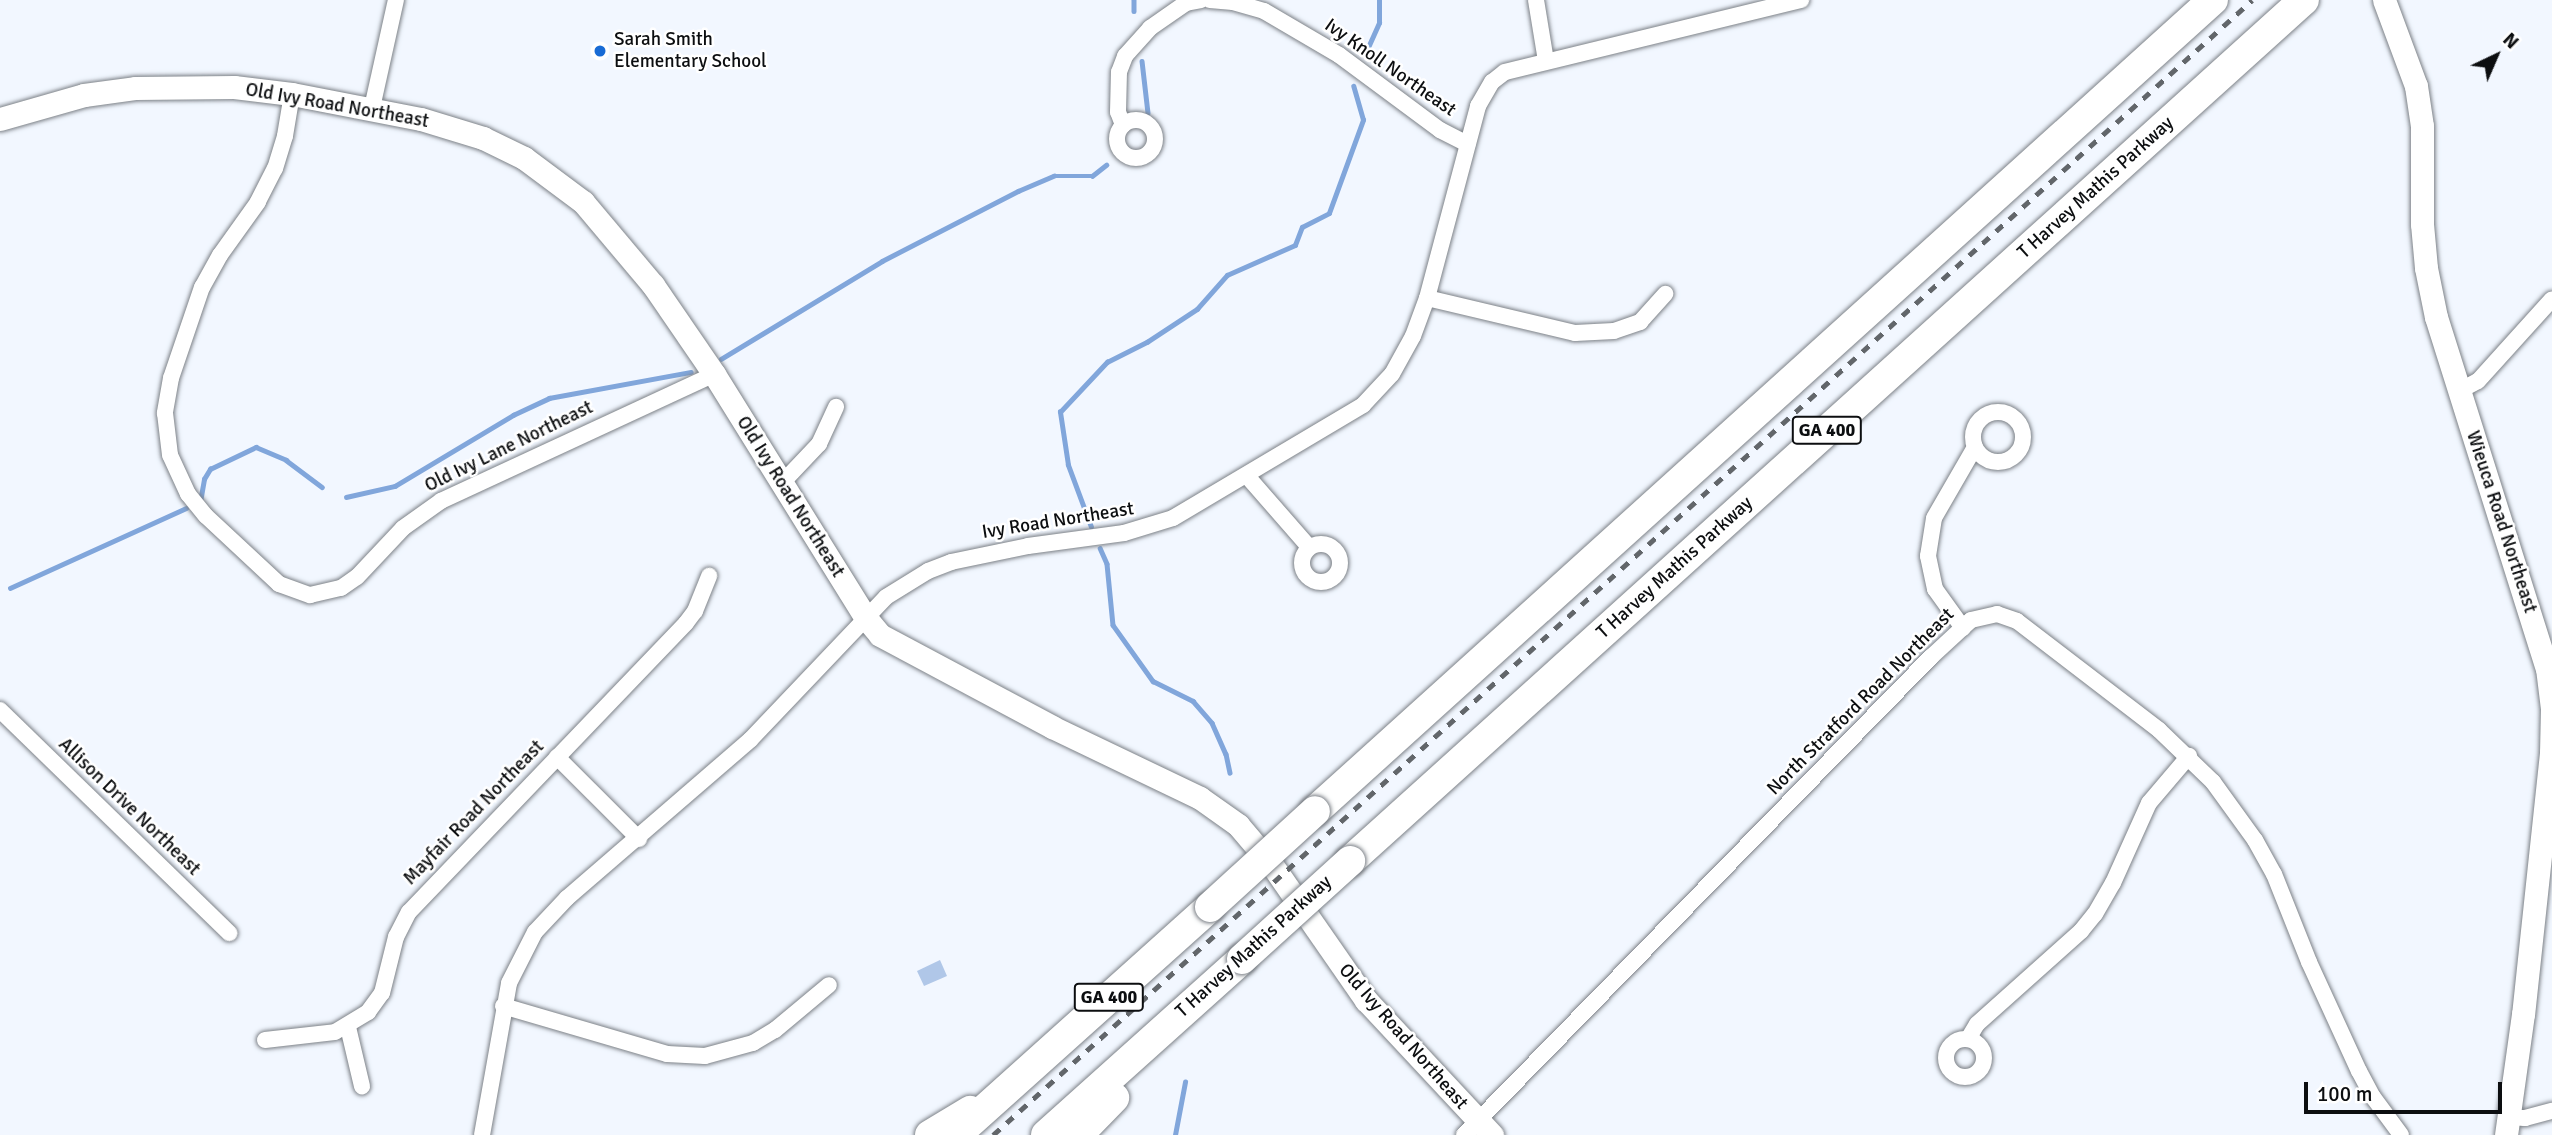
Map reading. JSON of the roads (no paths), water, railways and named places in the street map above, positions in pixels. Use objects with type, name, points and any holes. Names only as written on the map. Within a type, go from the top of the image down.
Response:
[{"type":"highway","name":"GA 400","points":[[956,1135],[2213,0]]},
{"type":"highway","name":"T Harvey Mathis Parkway","points":[[1046,1135],[2304,0]]},
{"type":"highway","points":[[1078,1135],[1242,959]]},
{"type":"highway","points":[[930,1135],[1009,1087]]},
{"type":"street","points":[[372,108],[396,0]]},
{"type":"street","points":[[1123,125],[1118,112],[1119,72],[1125,56],[1150,28],[1186,3],[1200,0]]},
{"type":"street","name":"Ivy Knoll Northeast","points":[[1210,0],[1234,2],[1265,11],[1339,55],[1440,130],[1468,144]]},
{"type":"street","points":[[1535,0],[1546,61]]},
{"type":"street","name":"Ivy Road Northeast","points":[[482,1135],[509,983],[524,949],[548,916],[750,740],[865,617],[906,583],[951,562],[1148,527],[1203,503],[1345,418],[1378,391],[1403,357],[1427,298],[1478,106],[1492,82],[1516,68],[1801,0]]},
{"type":"street","name":"Wieuca Road Northeast","points":[[2388,9],[2416,86],[2421,126],[2422,224],[2426,268],[2436,317],[2549,667],[2551,753],[2524,1014],[2507,1126]]},
{"type":"street","name":"Old Ivy Road Northeast","points":[[0,119],[73,98],[135,88],[209,86],[292,94],[421,119],[483,138],[524,158],[561,184],[603,223],[653,285],[714,374],[865,617],[880,635],[1052,727],[1200,798],[1238,825],[1272,865],[1366,1000],[1478,1130]]},
{"type":"street","name":"Old Ivy Lane Northeast","points":[[292,94],[285,136],[275,168],[258,202],[220,255],[202,287],[170,378],[164,413],[170,455],[188,494],[206,516],[279,584],[310,595],[341,588],[357,577],[403,528],[441,501],[714,374]]},
{"type":"street","points":[[1427,298],[1575,333],[1615,331],[1640,322],[1665,294]]},
{"type":"street","points":[[2459,391],[2478,382],[2552,299]]},
{"type":"street","points":[[782,483],[819,444],[836,407]]},
{"type":"street","points":[[1962,628],[1935,589],[1928,556],[1934,518],[1975,447]]},
{"type":"street","points":[[1247,476],[1309,547]]},
{"type":"street","name":"Mayfair Road Northeast","points":[[265,1040],[323,1035],[348,1027],[368,1012],[382,993],[396,937],[409,912],[686,622],[695,611],[709,576]]},
{"type":"street","name":"North Stratford Road Northeast","points":[[1478,1130],[1962,628],[1984,615],[1997,614],[2017,621],[2189,756],[2213,782],[2255,840],[2274,874],[2309,961],[2359,1071],[2373,1097],[2401,1135]]},
{"type":"street","name":"Allison Drive Northeast","points":[[0,710],[229,933]]},
{"type":"street","points":[[1968,1039],[1977,1024],[2081,931],[2095,914],[2113,883],[2149,803],[2189,756]]},
{"type":"street","points":[[556,757],[639,839]]},
{"type":"street","points":[[503,1006],[667,1054],[705,1056],[753,1043],[775,1030],[829,985]]},
{"type":"street","points":[[348,1027],[362,1086]]},
{"type":"street","points":[[2507,1126],[2552,1111]]},
{"type":"waterway","points":[[1134,0],[1134,11]]},
{"type":"waterway","points":[[1366,52],[1379,23],[1379,0]]},
{"type":"waterway","points":[[1142,61],[1148,113]]},
{"type":"waterway","points":[[1091,527],[1068,465],[1060,412],[1107,362],[1147,342],[1197,309],[1227,275],[1295,245],[1302,227],[1329,213],[1363,120],[1353,86]]},
{"type":"waterway","points":[[721,359],[882,261],[1018,191],[1054,176],[1092,176],[1106,165]]},
{"type":"waterway","points":[[346,497],[395,486],[513,415],[549,398],[691,372]]},
{"type":"waterway","points":[[200,502],[204,479],[210,469],[256,447],[286,460],[322,487]]},
{"type":"waterway","points":[[10,588],[186,508]]},
{"type":"waterway","points":[[1100,548],[1107,564],[1113,625],[1153,681],[1193,701],[1212,723],[1226,754],[1230,773]]},
{"type":"waterway","points":[[1175,1135],[1185,1082]]},
{"type":"railway","points":[[993,1135],[2252,0]]},
{"type":"place","name":"Sarah Smith Elementary School","points":[[600,51]]}]
